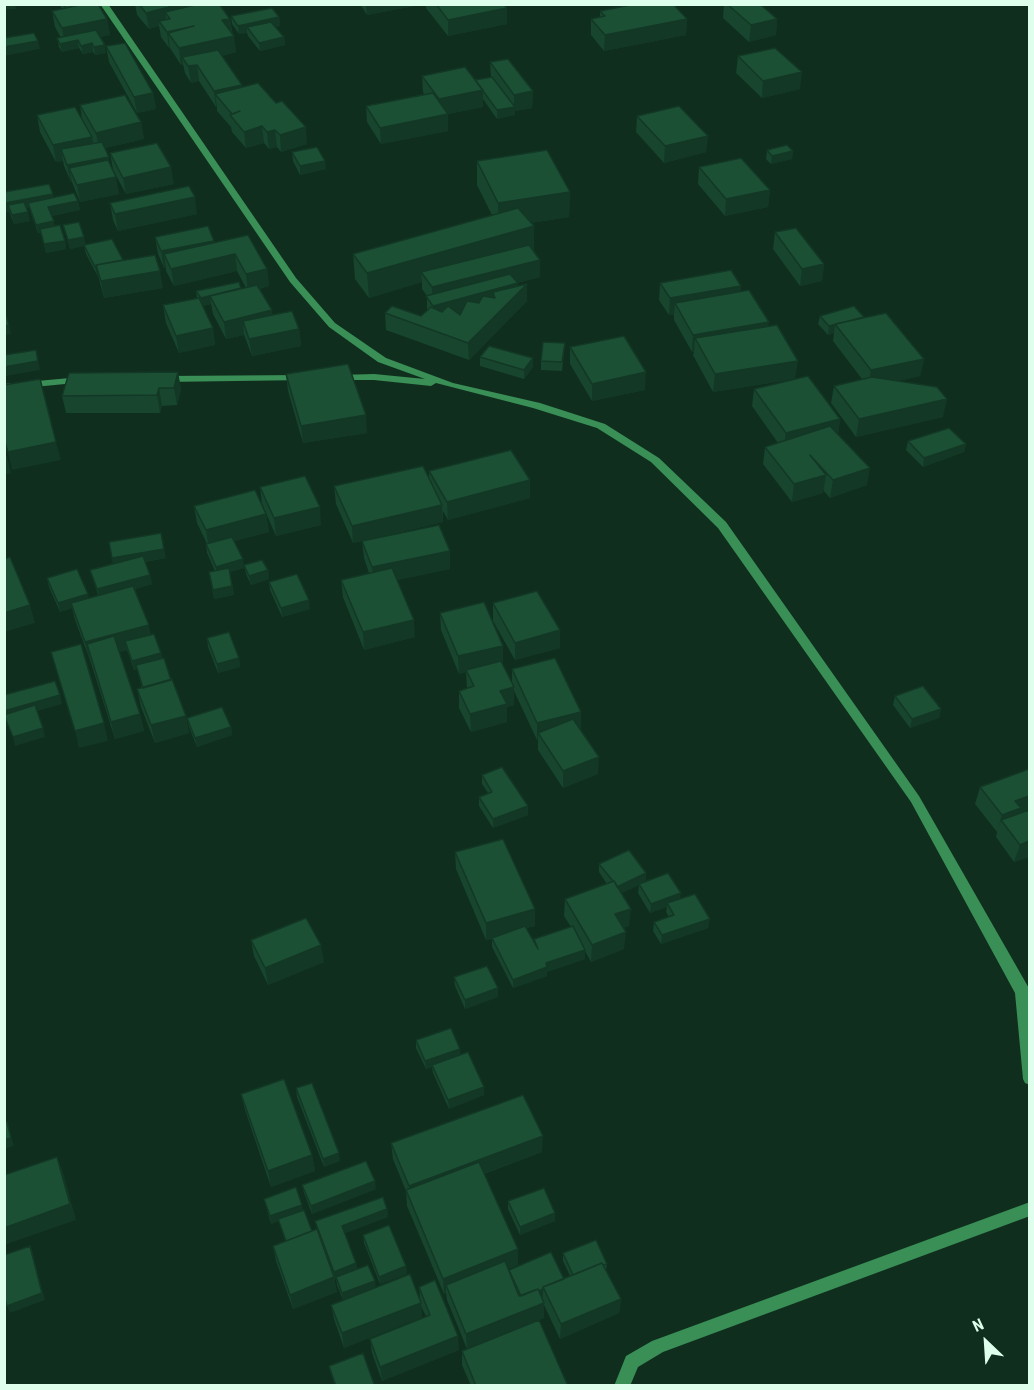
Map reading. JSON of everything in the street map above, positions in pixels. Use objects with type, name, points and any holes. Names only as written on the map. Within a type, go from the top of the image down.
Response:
[{"type":"street","points":[[104,4],[293,280],[332,325],[382,360],[450,385]]},
{"type":"street","points":[[328,378],[374,377],[450,385],[536,405],[601,426],[655,460],[722,525],[915,799],[1026,995],[1029,1079]]},
{"type":"street","points":[[149,379],[316,378]]},
{"type":"street","points":[[4,387],[65,380],[89,380]]},
{"type":"street","points":[[622,1386],[632,1362],[658,1346],[1029,1209]]},
{"type":"building","points":[[63,4],[84,4],[66,8]]},
{"type":"building","points":[[84,4],[98,4],[107,19],[62,28],[52,11]]},
{"type":"building","points":[[139,4],[167,4],[169,7],[146,13]]},
{"type":"building","points":[[199,4],[219,4],[230,19],[222,20],[234,36],[179,48],[168,33],[194,26],[167,32],[159,21],[170,19],[165,12]]},
{"type":"building","points":[[436,4],[504,4],[507,8],[448,20]]},
{"type":"building","points":[[635,4],[673,4],[687,19],[605,35],[591,19],[605,16],[600,11]]},
{"type":"building","points":[[727,4],[760,4],[777,19],[751,25]]},
{"type":"building","points":[[272,8],[279,17],[238,26],[231,16]]},
{"type":"building","points":[[271,22],[284,37],[259,43],[247,27]]},
{"type":"building","points":[[96,30],[105,45],[94,47],[92,43],[81,46],[78,40],[60,44],[57,38]]},
{"type":"building","points":[[34,33],[38,41],[4,47],[4,38]]},
{"type":"building","points":[[125,43],[153,93],[134,97],[106,46]]},
{"type":"building","points":[[775,48],[802,72],[763,81],[738,56]]},
{"type":"building","points":[[218,50],[242,85],[214,91],[197,65],[188,66],[182,57]]},
{"type":"building","points":[[508,59],[533,91],[514,95],[490,62]]},
{"type":"building","points":[[465,67],[483,90],[439,99],[422,76]]},
{"type":"building","points":[[492,77],[515,107],[497,110],[475,80]]},
{"type":"building","points":[[258,83],[276,103],[282,101],[306,127],[280,135],[275,130],[267,132],[262,126],[244,132],[230,115],[240,111],[232,114],[215,94]]},
{"type":"building","points":[[433,93],[448,114],[380,128],[366,106]]},
{"type":"building","points":[[125,95],[141,122],[96,133],[80,105]]},
{"type":"building","points":[[679,106],[708,136],[665,146],[637,116]]},
{"type":"building","points":[[75,107],[92,137],[53,145],[37,115]]},
{"type":"building","points":[[102,142],[109,157],[67,165],[61,149]]},
{"type":"building","points":[[157,143],[171,167],[123,178],[110,153]]},
{"type":"building","points":[[787,145],[793,151],[772,156],[767,150]]},
{"type":"building","points":[[317,147],[325,161],[300,166],[292,152]]},
{"type":"building","points":[[547,150],[570,192],[498,203],[477,161]]},
{"type":"building","points":[[741,158],[770,190],[726,199],[699,167]]},
{"type":"building","points":[[108,160],[116,177],[77,185],[69,168]]},
{"type":"building","points":[[49,184],[53,194],[5,203],[4,192]]},
{"type":"building","points":[[189,186],[195,197],[115,214],[110,203]]},
{"type":"building","points":[[74,193],[78,201],[48,207],[54,221],[36,225],[28,203]]},
{"type":"building","points":[[24,202],[28,212],[12,215],[8,205]]},
{"type":"building","points":[[518,208],[534,226],[367,273],[353,254]]},
{"type":"building","points":[[79,222],[84,237],[68,240],[63,225]]},
{"type":"building","points":[[60,225],[65,241],[44,244],[40,229]]},
{"type":"building","points":[[208,226],[214,241],[161,251],[155,237]]},
{"type":"building","points":[[796,228],[824,264],[802,269],[775,232]]},
{"type":"building","points":[[248,235],[267,269],[246,274],[235,254],[171,269],[164,254]]},
{"type":"building","points":[[112,239],[123,260],[95,267],[84,245]]},
{"type":"building","points":[[529,245],[540,260],[432,287],[421,272]]},
{"type":"building","points":[[155,255],[160,271],[101,281],[96,265]]},
{"type":"building","points":[[731,270],[741,286],[670,298],[660,283]]},
{"type":"building","points":[[510,274],[518,283],[433,306],[426,296]]},
{"type":"building","points":[[239,282],[241,288],[201,298],[196,291]]},
{"type":"building","points":[[527,284],[468,343],[385,313],[392,306],[421,316],[431,307],[442,312],[448,306],[460,315],[467,301],[479,303],[483,296],[495,298],[493,292]]},
{"type":"building","points":[[257,285],[272,310],[224,322],[210,296]]},
{"type":"building","points":[[749,290],[769,322],[693,335],[675,303]]},
{"type":"building","points":[[199,298],[213,328],[176,336],[163,305]]},
{"type":"building","points":[[854,306],[864,317],[829,326],[820,316]]},
{"type":"building","points":[[4,310],[9,325],[4,326]]},
{"type":"building","points":[[292,311],[299,329],[249,339],[243,321]]},
{"type":"building","points":[[886,313],[924,359],[871,370],[835,324]]},
{"type":"building","points":[[777,325],[798,361],[715,374],[695,338]]},
{"type":"building","points":[[624,336],[646,372],[592,384],[570,347]]},
{"type":"building","points":[[543,342],[565,343],[562,362],[541,361]]},
{"type":"building","points":[[489,346],[533,358],[524,370],[480,357]]},
{"type":"building","points":[[36,350],[38,361],[4,367],[4,355]]},
{"type":"building","points":[[348,364],[366,415],[301,426],[286,374]]},
{"type":"building","points":[[178,372],[174,388],[159,388],[157,395],[62,396],[69,373]]},
{"type":"building","points":[[808,376],[840,419],[786,433],[754,389]]},
{"type":"building","points":[[872,377],[937,387],[947,399],[859,419],[834,386]]},
{"type":"building","points":[[40,379],[56,442],[8,452],[4,438],[4,385]]},
{"type":"building","points":[[830,426],[870,468],[833,480],[810,455],[826,475],[794,484],[765,447]]},
{"type":"building","points":[[949,428],[966,444],[924,458],[908,441]]},
{"type":"building","points":[[511,450],[530,480],[447,502],[429,471]]},
{"type":"building","points":[[423,466],[442,505],[352,526],[334,486]]},
{"type":"building","points":[[305,476],[320,507],[274,518],[260,487]]},
{"type":"building","points":[[255,490],[266,514],[206,530],[194,506]]},
{"type":"building","points":[[439,525],[450,551],[372,567],[362,541]]},
{"type":"building","points":[[161,533],[164,549],[112,558],[109,542]]},
{"type":"building","points":[[232,537],[243,559],[216,567],[206,544]]},
{"type":"building","points":[[143,556],[150,575],[97,589],[90,570]]},
{"type":"building","points":[[10,557],[30,605],[4,613],[4,559]]},
{"type":"building","points":[[262,560],[268,570],[249,576],[244,565]]},
{"type":"building","points":[[229,568],[232,586],[213,590],[209,572]]},
{"type":"building","points":[[392,568],[414,620],[363,632],[341,580]]},
{"type":"building","points":[[77,569],[88,594],[58,603],[47,578]]},
{"type":"building","points":[[297,574],[309,600],[281,608],[269,582]]},
{"type":"building","points":[[133,586],[149,625],[85,642],[71,603]]},
{"type":"building","points":[[537,591],[560,630],[515,643],[493,603]]},
{"type":"building","points":[[484,602],[503,646],[458,656],[440,613]]},
{"type":"building","points":[[229,632],[239,658],[217,664],[207,638]]},
{"type":"building","points":[[154,634],[161,653],[132,661],[125,641]]},
{"type":"building","points":[[114,636],[140,714],[111,722],[87,644]]},
{"type":"building","points":[[81,644],[104,723],[75,731],[51,652]]},
{"type":"building","points":[[164,658],[171,680],[143,688],[136,665]]},
{"type":"building","points":[[555,658],[581,712],[537,723],[512,669]]},
{"type":"building","points":[[501,661],[514,687],[500,691],[507,704],[470,714],[459,691],[474,686],[466,670]]},
{"type":"building","points":[[172,679],[186,716],[151,725],[137,689]]},
{"type":"building","points":[[55,681],[60,695],[4,711],[4,695]]},
{"type":"building","points":[[923,686],[941,709],[912,719],[895,696]]},
{"type":"building","points":[[35,705],[43,728],[13,737],[4,715]]},
{"type":"building","points":[[222,707],[231,727],[195,738],[187,718]]},
{"type":"building","points":[[573,719],[599,757],[563,771],[538,733]]},
{"type":"building","points":[[502,767],[528,806],[493,819],[479,797],[492,792],[482,775]]},
{"type":"building","points":[[1029,769],[1029,796],[1015,801],[1021,808],[1002,815],[980,787]]},
{"type":"building","points":[[1029,810],[1029,841],[1020,845],[1001,820]]},
{"type":"building","points":[[503,839],[535,909],[486,923],[455,852]]},
{"type":"building","points":[[629,850],[646,873],[617,887],[599,864]]},
{"type":"building","points":[[668,873],[681,893],[651,904],[639,884]]},
{"type":"building","points":[[614,881],[631,909],[615,914],[626,932],[592,945],[565,899]]},
{"type":"building","points":[[695,894],[710,919],[662,935],[654,922],[674,915],[667,903]]},
{"type":"building","points":[[306,918],[321,945],[265,968],[251,940]]},
{"type":"building","points":[[525,926],[538,949],[534,939],[573,926],[585,950],[546,963],[547,967],[513,980],[492,938]]},
{"type":"building","points":[[487,966],[498,988],[465,1000],[454,977]]},
{"type":"building","points":[[451,1028],[460,1049],[425,1061],[416,1040]]},
{"type":"building","points":[[468,1052],[484,1087],[448,1100],[432,1065]]},
{"type":"building","points":[[284,1079],[312,1155],[268,1171],[241,1094]]},
{"type":"building","points":[[312,1083],[339,1153],[323,1159],[296,1088]]},
{"type":"building","points":[[523,1095],[543,1136],[409,1186],[391,1143]]},
{"type":"building","points":[[4,1122],[7,1122],[11,1138],[4,1140]]},
{"type":"building","points":[[57,1157],[70,1204],[4,1228],[4,1175]]},
{"type":"building","points":[[366,1161],[375,1181],[311,1206],[302,1185]]},
{"type":"building","points":[[479,1162],[518,1249],[443,1279],[406,1190]]},
{"type":"building","points":[[296,1187],[302,1205],[270,1216],[264,1199]]},
{"type":"building","points":[[544,1188],[555,1213],[520,1227],[508,1201]]},
{"type":"building","points":[[383,1197],[387,1209],[342,1226],[356,1263],[334,1272],[315,1221]]},
{"type":"building","points":[[304,1210],[312,1231],[286,1241],[278,1219]]},
{"type":"building","points":[[389,1225],[406,1266],[379,1277],[363,1235]]},
{"type":"building","points":[[317,1229],[334,1277],[290,1295],[273,1246]]},
{"type":"building","points":[[596,1240],[607,1264],[602,1263],[573,1275],[563,1253]]},
{"type":"building","points":[[30,1246],[42,1293],[7,1306],[4,1297],[4,1255]]},
{"type":"building","points":[[551,1252],[564,1279],[543,1287],[539,1291],[538,1289],[521,1296],[509,1270]]},
{"type":"building","points":[[505,1261],[519,1296],[538,1289],[544,1303],[466,1334],[446,1285]]},
{"type":"building","points":[[602,1263],[621,1299],[561,1324],[543,1287]]},
{"type":"building","points":[[368,1265],[375,1281],[342,1293],[336,1277]]},
{"type":"building","points":[[410,1274],[421,1303],[342,1333],[331,1305]]},
{"type":"building","points":[[435,1280],[458,1336],[380,1367],[370,1339],[430,1315],[419,1287]]},
{"type":"building","points":[[539,1320],[568,1386],[476,1386],[462,1351]]},
{"type":"building","points":[[363,1353],[374,1384],[371,1386],[336,1386],[329,1366]]}]
